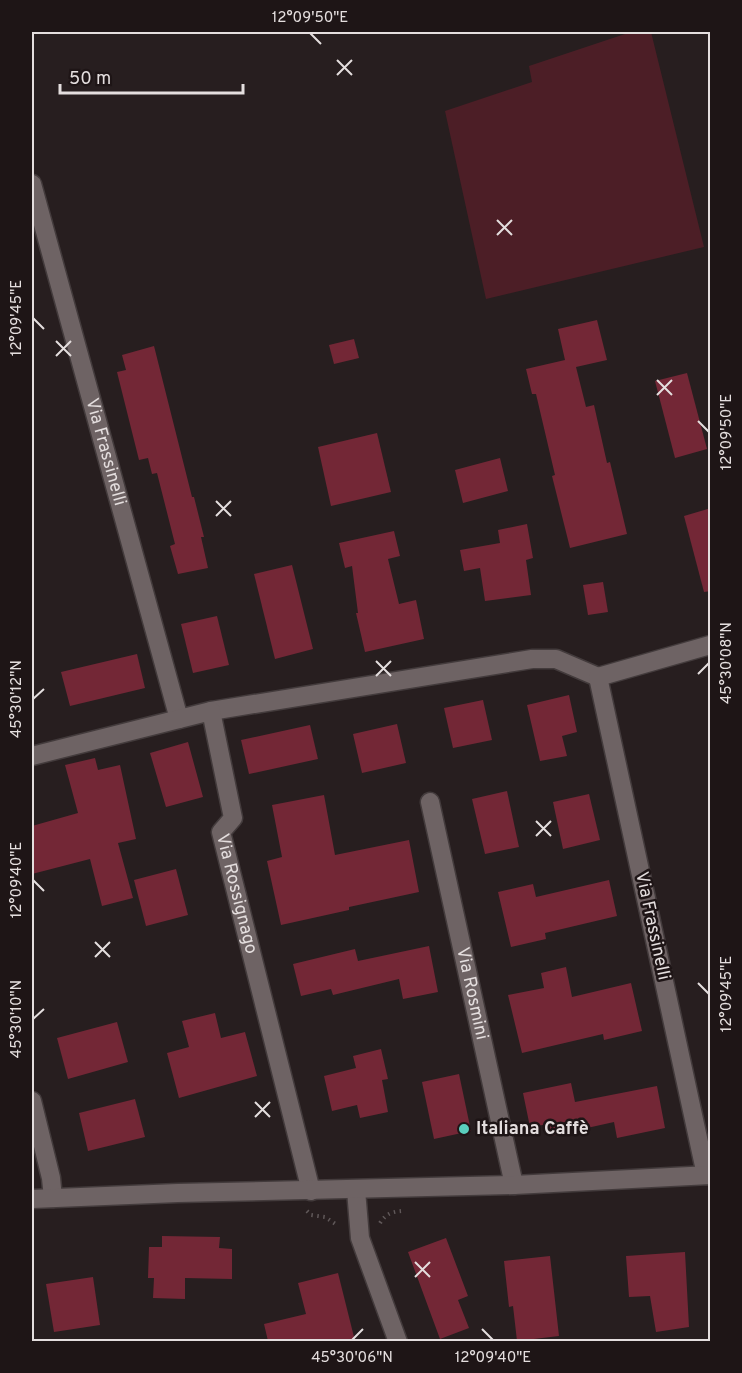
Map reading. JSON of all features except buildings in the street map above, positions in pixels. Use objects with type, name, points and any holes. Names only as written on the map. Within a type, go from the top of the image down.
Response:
[{"type":"street","name":"Via Frassinelli","points":[[32,184],[179,718]]},
{"type":"street","points":[[32,756],[212,711],[532,659],[556,659],[598,677],[711,645]]},
{"type":"street","name":"Via Frassinelli","points":[[598,677],[708,1175]]},
{"type":"street","name":"Via Rossignago","points":[[212,711],[233,818],[221,832],[311,1191]]},
{"type":"street","name":"Via Rosmini","points":[[430,802],[514,1185]]},
{"type":"street","points":[[32,1101],[51,1178],[52,1198]]},
{"type":"street","points":[[32,1199],[514,1185],[708,1175]]},
{"type":"street","points":[[356,1190],[360,1238],[398,1341]]},
{"type":"shaded area","points":[[631,32],[651,32],[704,247],[486,299],[445,111],[532,82],[529,66]]},
{"type":"place","name":"Italiana Caffè","points":[[464,1129]]}]
